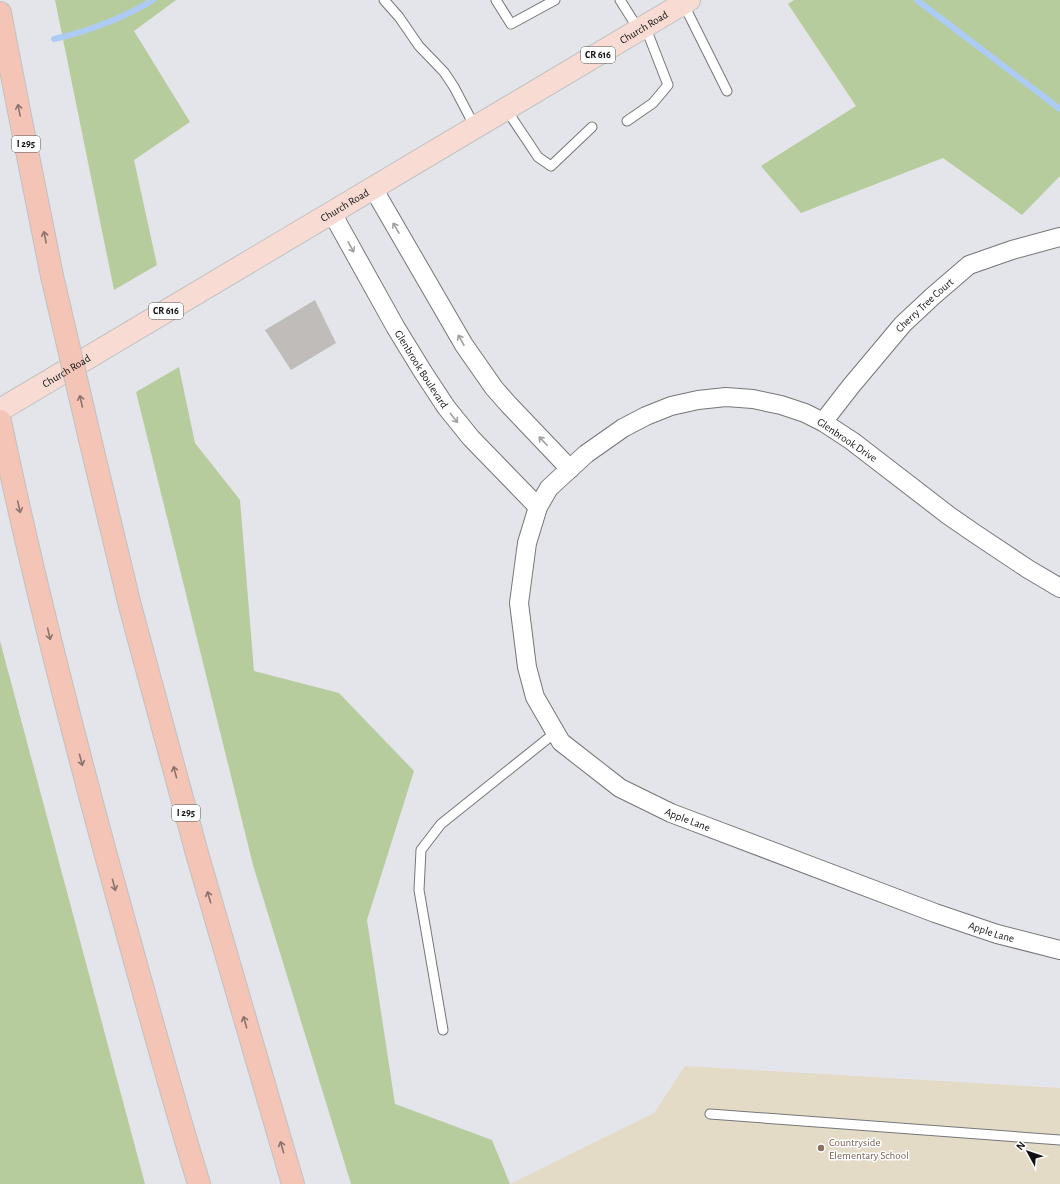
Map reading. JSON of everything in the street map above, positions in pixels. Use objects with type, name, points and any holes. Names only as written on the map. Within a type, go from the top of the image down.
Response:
[{"type":"highway","name":"I 295","points":[[0,13],[52,276],[130,606],[198,857],[293,1184]]},
{"type":"highway","points":[[0,421],[10,469],[74,737],[143,990],[199,1184]]},
{"type":"main road","name":"Church Road","points":[[0,410],[686,2]]},
{"type":"street","points":[[373,188],[464,345],[478,366],[509,405],[570,469]]},
{"type":"street","name":"Glenbrook Boulevard","points":[[332,212],[396,328],[446,407],[470,438],[538,507]]},
{"type":"street","name":"Cherry Tree Court","points":[[823,422],[903,324],[933,296],[969,266],[1012,250],[1060,237]]},
{"type":"street","name":"Glenbrook Drive","points":[[538,507],[549,488],[586,454],[624,428],[646,416],[672,406],[698,400],[726,397],[753,399],[781,405],[805,413],[823,422],[852,441],[974,533],[1028,569],[1060,588]]},
{"type":"street","name":"Apple Lane","points":[[538,507],[527,543],[519,603],[527,667],[535,697],[561,742],[620,788],[671,813],[935,913],[997,934],[1060,950]]},
{"type":"lane","points":[[384,0],[399,17],[419,46],[444,72],[454,87],[475,128]]},
{"type":"lane","points":[[496,0],[511,24],[555,0]]},
{"type":"lane","points":[[620,0],[642,28],[668,85],[653,103],[627,121]]},
{"type":"lane","points":[[686,2],[727,91]]},
{"type":"lane","points":[[506,109],[538,157],[551,166],[592,127]]},
{"type":"lane","points":[[443,1030],[419,890],[421,850],[441,824],[556,732]]},
{"type":"lane","points":[[710,1114],[1060,1140]]},
{"type":"shaded area","name":"Countryside Elementary School","points":[[685,1066],[1060,1088],[1060,1184],[510,1184],[654,1113]]},
{"type":"green space","points":[[55,0],[176,0],[134,31],[190,122],[134,160],[157,265],[114,290]]},
{"type":"green space","points":[[794,0],[1060,0],[1060,176],[1022,215],[943,158],[801,213],[761,166],[856,106],[788,4]]},
{"type":"green space","points":[[179,367],[195,443],[240,500],[254,671],[339,693],[414,771],[367,920],[395,1104],[492,1140],[510,1184],[351,1184],[253,865],[136,392]]},
{"type":"green space","points":[[0,641],[145,1184],[0,1184]]},
{"type":"building","points":[[315,300],[336,343],[291,370],[265,330]]},
{"type":"waterway","points":[[54,39],[81,32],[106,23],[153,0]]},
{"type":"waterway","points":[[917,0],[1060,109]]},
{"type":"place","name":"Countryside Elementary School","points":[[821,1148]]}]
